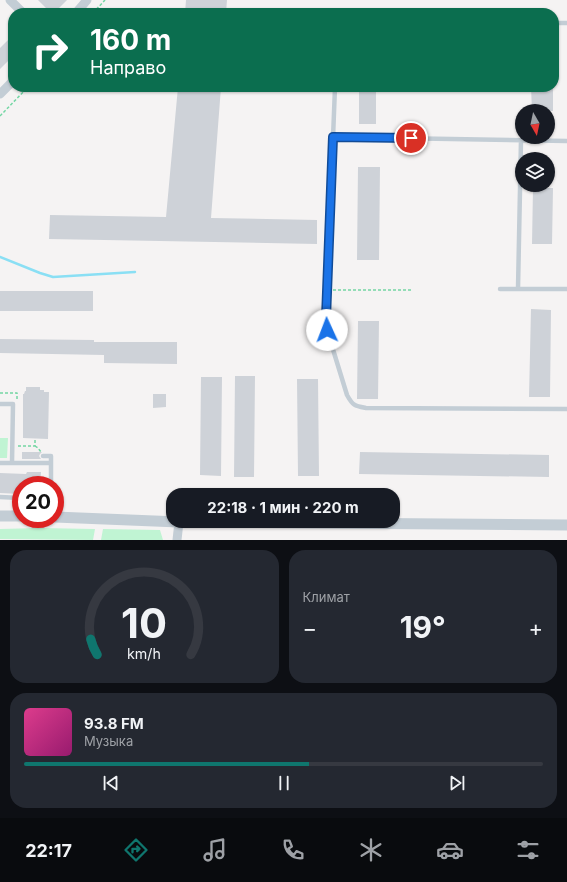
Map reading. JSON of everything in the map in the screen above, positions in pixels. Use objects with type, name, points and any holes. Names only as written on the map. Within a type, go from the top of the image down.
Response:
[{"type":"street","points":[[10,0],[18,8]]},
{"type":"street","points":[[80,8],[87,0]]},
{"type":"street","points":[[0,94],[8,86]]},
{"type":"street","points":[[0,516],[12,516]]},
{"type":"street","points":[[64,517],[166,521]]},
{"type":"street","points":[[400,524],[567,525]]},
{"type":"street","points":[[177,540],[178,528]]},
{"type":"lane","points":[[334,92],[326,318],[327,330],[347,396],[350,401],[355,406],[366,408],[567,409]]},
{"type":"lane","points":[[333,137],[515,140]]},
{"type":"lane","points":[[555,141],[567,141]]},
{"type":"lane","points":[[518,290],[521,144]]},
{"type":"lane","points":[[500,289],[567,289]]},
{"type":"lane","points":[[0,404],[13,404],[12,463]]},
{"type":"lane","points":[[42,454],[51,456],[51,476]]},
{"type":"lane","points":[[0,463],[51,463]]},
{"type":"lane","points":[[0,497],[12,498]]},
{"type":"path","points":[[97,8],[105,0]]},
{"type":"path","points":[[0,116],[23,92]]},
{"type":"path","points":[[327,290],[413,290]]},
{"type":"path","points":[[35,439],[35,446]]},
{"type":"path","points":[[12,446],[35,446],[42,454]]},
{"type":"green space","points":[[0,438],[8,438],[7,458],[0,458]]},
{"type":"green space","points":[[0,529],[95,529],[93,540],[0,539]]},
{"type":"green space","points":[[103,529],[160,530],[163,540],[101,540]]},
{"type":"building","points":[[38,0],[67,0],[59,8],[46,8]]},
{"type":"building","points":[[186,0],[227,0],[226,8],[185,8]]},
{"type":"building","points":[[8,40],[8,61],[0,69],[0,48]]},
{"type":"building","points":[[178,92],[221,92],[211,218],[317,220],[317,244],[49,239],[50,215],[166,217]]},
{"type":"building","points":[[359,92],[376,92],[376,124],[359,124]]},
{"type":"building","points":[[531,92],[553,92],[553,104],[532,104]]},
{"type":"building","points":[[358,167],[380,167],[379,260],[357,260]]},
{"type":"building","points":[[533,192],[553,192],[552,244],[532,244]]},
{"type":"building","points":[[0,291],[93,291],[93,311],[0,311]]},
{"type":"building","points":[[531,309],[551,310],[550,397],[529,397]]},
{"type":"building","points":[[358,321],[379,321],[378,399],[357,399]]},
{"type":"building","points":[[0,339],[94,340],[94,342],[177,342],[177,364],[104,363],[104,355],[0,353]]},
{"type":"building","points":[[235,376],[255,376],[254,477],[234,477]]},
{"type":"building","points":[[201,377],[222,377],[221,476],[200,475]]},
{"type":"building","points":[[297,379],[318,379],[319,476],[298,476]]},
{"type":"building","points":[[26,387],[40,387],[40,390],[49,392],[48,439],[23,438],[23,394],[26,391]]},
{"type":"building","points":[[153,394],[166,394],[166,407],[153,408]]},
{"type":"building","points":[[22,452],[42,452],[39,456],[41,459],[22,459]]},
{"type":"building","points":[[360,452],[549,455],[549,477],[359,474]]},
{"type":"building","points":[[27,472],[41,472],[41,476],[12,476],[12,494],[0,493],[0,473],[26,474]]},
{"type":"waterway","points":[[0,257],[53,277],[135,272]]},
{"type":"route","points":[[327,330],[326,318],[333,137],[411,138]]}]
